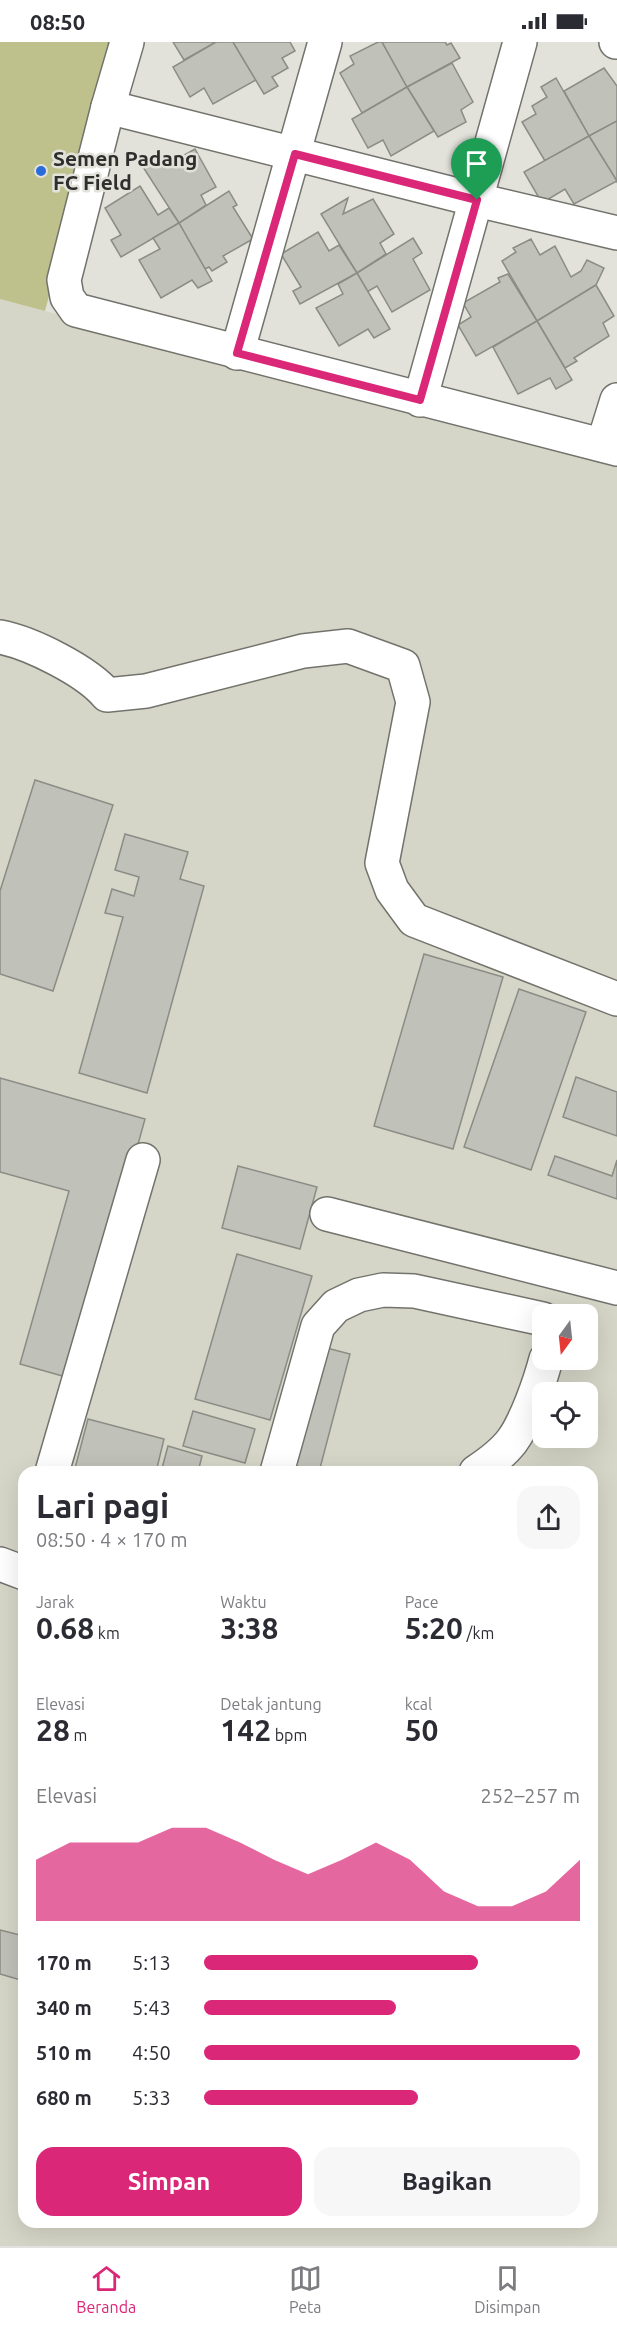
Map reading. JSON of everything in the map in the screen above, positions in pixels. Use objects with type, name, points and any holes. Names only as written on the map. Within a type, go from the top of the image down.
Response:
[{"type":"street","points":[[127,42],[64,280],[67,297],[76,309],[237,353],[610,447],[617,400]]},
{"type":"street","points":[[237,353],[326,42]]},
{"type":"street","points":[[420,400],[520,42]]},
{"type":"street","points":[[108,107],[617,233]]},
{"type":"street","points":[[0,637],[35,648],[96,682],[107,695],[146,691],[303,651],[326,648],[348,646],[403,666],[413,702],[382,863],[392,891],[414,920],[617,999]]},
{"type":"street","points":[[54,1466],[143,1160]]},
{"type":"street","points":[[327,1214],[617,1288]]},
{"type":"street","points":[[554,1304],[556,1272]]},
{"type":"street","points":[[279,1466],[318,1326],[336,1306],[359,1295],[383,1290],[414,1291],[532,1317]]},
{"type":"street","points":[[485,1466],[512,1441],[543,1370]]},
{"type":"shaded area","points":[[0,299],[617,462],[617,2246],[0,2246]]},
{"type":"green space","name":"Semen Padang FC Field","points":[[0,42],[118,42],[45,311],[0,299]]},
{"type":"building","points":[[173,42],[216,42],[184,60]]},
{"type":"building","points":[[216,42],[233,42],[256,80],[213,104],[204,88],[190,97],[173,67]]},
{"type":"building","points":[[233,42],[290,42],[295,51],[282,58],[288,68],[272,77],[278,86],[264,94]]},
{"type":"building","points":[[382,42],[407,87],[362,113],[340,73],[354,64],[350,56]]},
{"type":"building","points":[[382,42],[445,42],[447,45],[451,43],[460,58],[407,87]]},
{"type":"building","points":[[452,63],[473,102],[461,110],[466,122],[438,137],[407,87]]},
{"type":"building","points":[[604,68],[617,86],[617,121],[589,136],[564,91]]},
{"type":"building","points":[[556,78],[589,136],[545,161],[522,122],[536,114],[532,106],[547,97],[541,87]]},
{"type":"building","points":[[407,87],[434,131],[391,156],[383,140],[368,148],[352,119]]},
{"type":"building","points":[[617,121],[617,182],[589,136]]},
{"type":"building","points":[[589,136],[617,181],[574,204],[565,189],[542,203],[524,172]]},
{"type":"building","points":[[195,149],[216,187],[201,195],[206,205],[179,223],[143,167],[158,158],[163,167]]},
{"type":"building","points":[[140,186],[158,215],[169,208],[179,223],[121,257],[111,240],[121,235],[105,208]]},
{"type":"building","points":[[229,191],[237,205],[233,207],[253,239],[223,256],[227,262],[212,271],[209,267],[205,269],[179,223]]},
{"type":"building","points":[[348,198],[343,214],[373,199],[394,234],[380,243],[386,254],[357,273],[321,214]]},
{"type":"building","points":[[179,223],[212,281],[198,288],[192,280],[161,298],[139,260],[160,249],[153,238]]},
{"type":"building","points":[[318,232],[329,251],[339,245],[357,273],[300,304],[293,291],[301,287],[281,254]]},
{"type":"building","points":[[413,238],[422,253],[413,259],[430,290],[392,312],[377,286],[367,292],[357,273]]},
{"type":"building","points":[[531,239],[540,255],[555,246],[571,277],[581,271],[587,260],[604,268],[596,285],[537,321],[502,261],[516,252],[513,248]]},
{"type":"building","points":[[357,273],[390,329],[374,338],[368,329],[339,346],[316,308],[343,294],[338,284]]},
{"type":"building","points":[[508,274],[537,321],[476,356],[458,325],[471,317],[463,303],[500,282],[498,278]]},
{"type":"building","points":[[596,285],[614,316],[603,323],[609,336],[574,358],[577,361],[565,368],[537,321]]},
{"type":"building","points":[[537,321],[572,380],[556,389],[550,378],[518,394],[493,347]]},
{"type":"building","points":[[35,780],[113,805],[53,991],[0,974],[0,891]]},
{"type":"building","points":[[125,834],[188,852],[180,879],[204,886],[147,1093],[79,1073],[123,917],[105,913],[112,889],[134,896],[139,877],[115,870]]},
{"type":"building","points":[[424,954],[503,977],[453,1149],[374,1126]]},
{"type":"building","points":[[519,989],[586,1012],[531,1170],[464,1147]]},
{"type":"building","points":[[576,1077],[617,1092],[617,1136],[563,1117]]},
{"type":"building","points":[[0,1078],[145,1119],[73,1379],[20,1364],[69,1191],[0,1172]]},
{"type":"building","points":[[555,1156],[612,1176],[617,1160],[617,1199],[548,1175]]},
{"type":"building","points":[[238,1166],[317,1187],[300,1249],[222,1228]]},
{"type":"building","points":[[237,1254],[312,1276],[270,1420],[195,1399]]},
{"type":"building","points":[[323,1347],[350,1354],[321,1466],[292,1466]]},
{"type":"building","points":[[193,1411],[255,1429],[245,1463],[183,1446]]},
{"type":"building","points":[[88,1419],[164,1439],[157,1466],[76,1466]]},
{"type":"building","points":[[168,1446],[202,1456],[200,1466],[163,1466]]},
{"type":"building","points":[[0,1930],[18,1934],[18,1979],[0,1974]]},
{"type":"place","name":"Semen Padang FC Field","points":[[41,171]]},
{"type":"route","points":[[295,154],[477,200],[420,400],[237,353],[295,154]]}]
